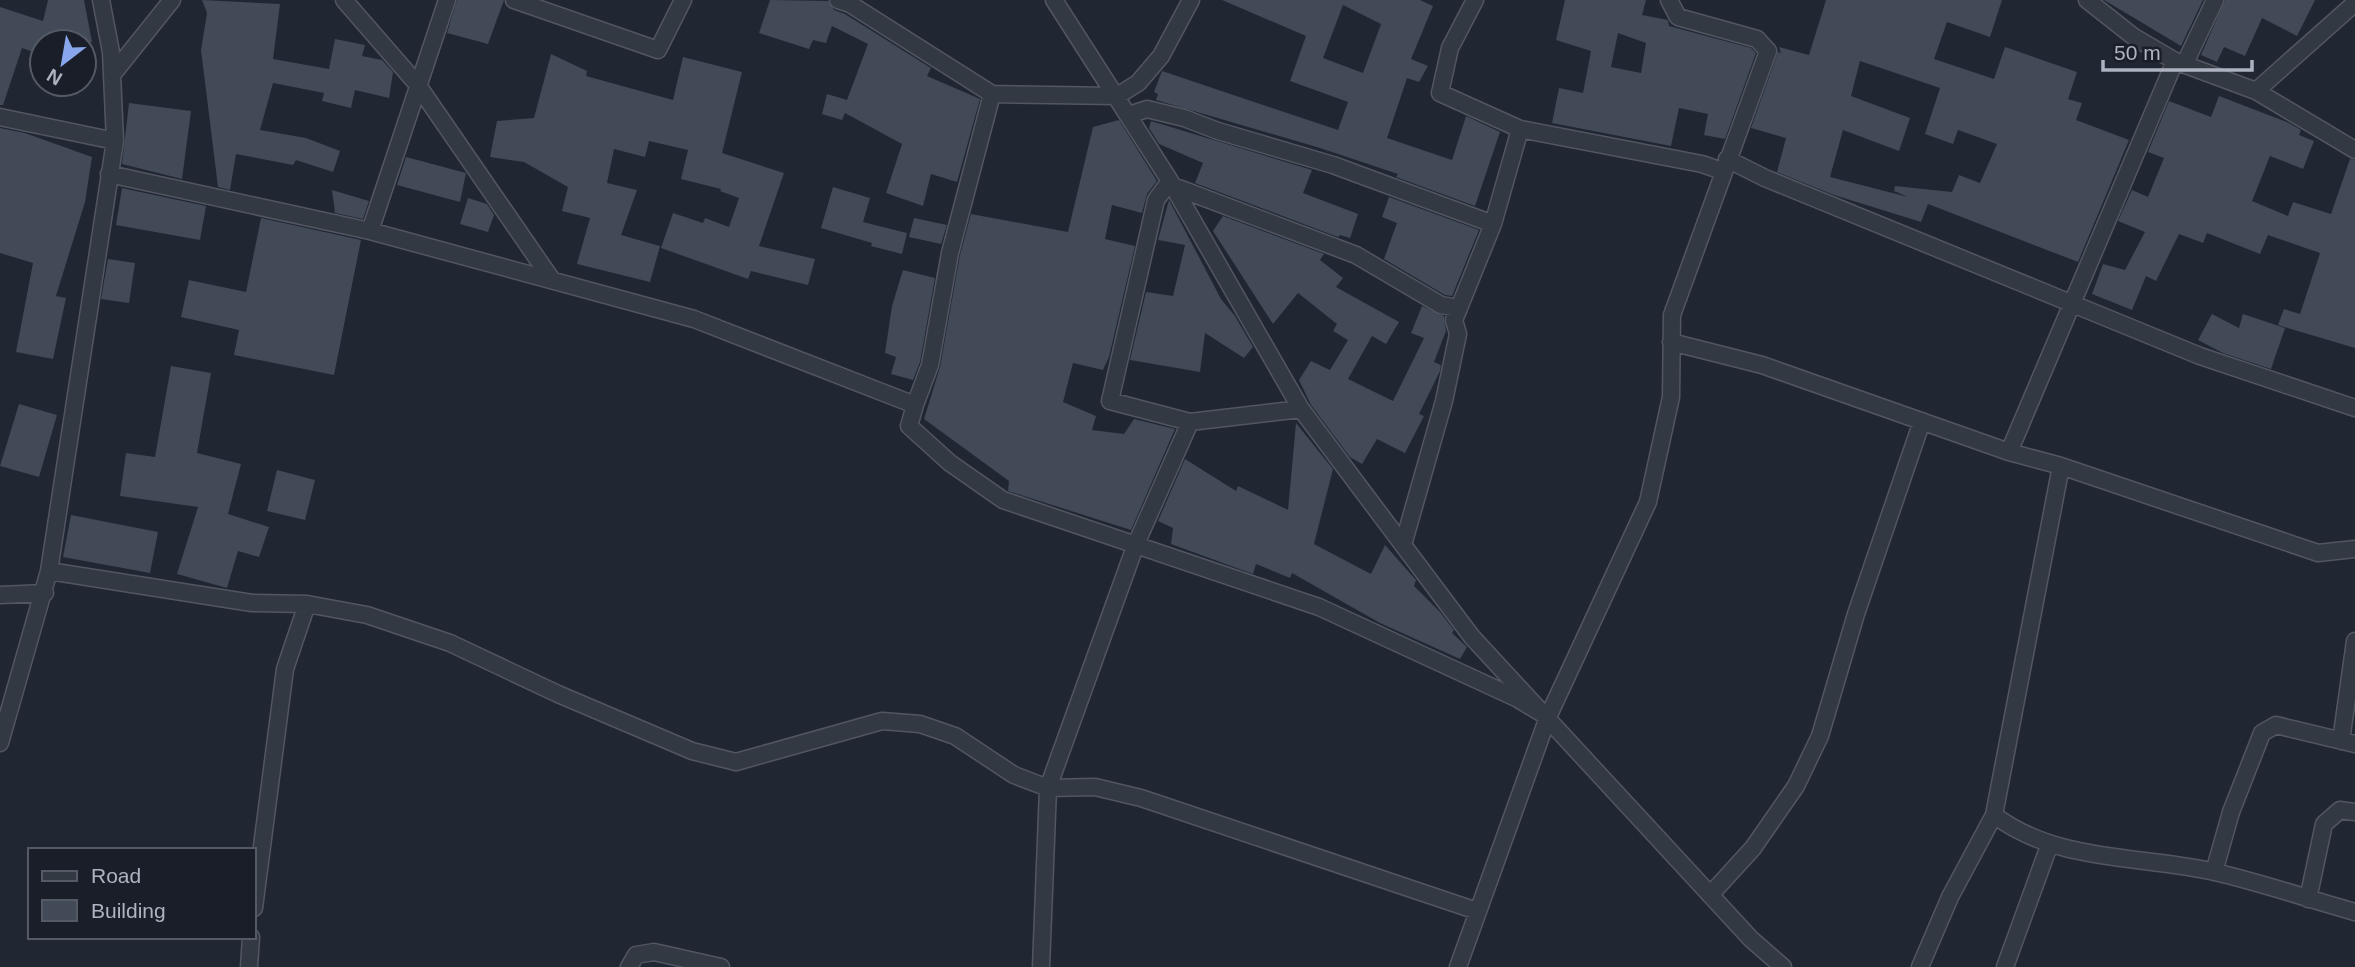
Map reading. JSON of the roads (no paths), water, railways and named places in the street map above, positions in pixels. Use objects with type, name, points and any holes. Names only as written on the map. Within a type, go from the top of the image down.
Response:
[{"type":"street","points":[[0,743],[50,571],[114,141],[111,52],[101,0]]},
{"type":"street","points":[[112,75],[172,0]]},
{"type":"street","points":[[344,0],[417,84],[552,280]]},
{"type":"street","points":[[370,232],[447,0]]},
{"type":"street","points":[[514,0],[659,50],[683,0]]},
{"type":"street","points":[[1054,0],[1172,184],[1301,409],[1472,637],[1751,939],[1783,967]]},
{"type":"street","points":[[847,1],[992,94],[1117,96],[1138,83],[1161,56],[1191,0]]},
{"type":"street","points":[[1475,0],[1450,48],[1440,93],[1520,129],[1702,164],[1725,165],[1765,178],[2072,301],[2200,356],[2355,408]]},
{"type":"street","points":[[1458,967],[1548,718],[1648,502],[1671,397],[1672,315],[1768,51],[1757,39],[1678,17],[1669,0]]},
{"type":"street","points":[[2087,0],[2134,37],[2214,78],[2256,91],[2355,150]]},
{"type":"street","points":[[2009,452],[2072,301],[2180,62],[2215,0]]},
{"type":"street","points":[[2256,91],[2355,3]]},
{"type":"street","points":[[992,94],[950,253],[930,365],[909,426],[950,463],[1003,500],[1319,607],[1518,699],[1548,718]]},
{"type":"street","points":[[1129,115],[1147,109],[1184,118],[1218,131],[1333,165],[1493,224]]},
{"type":"street","points":[[0,117],[114,141]]},
{"type":"street","points":[[1404,545],[1444,401],[1458,334],[1454,320],[1493,224],[1520,129]]},
{"type":"street","points":[[109,174],[370,232],[694,319],[915,405]]},
{"type":"street","points":[[1172,184],[1356,256],[1441,305],[1459,308]]},
{"type":"street","points":[[1172,184],[1156,200],[1110,401],[1191,422],[1301,409]]},
{"type":"street","points":[[1671,342],[1762,365],[2009,452],[2061,466],[2318,554],[2355,549]]},
{"type":"street","points":[[1711,894],[1753,848],[1796,786],[1820,736],[1856,614],[1922,421]]},
{"type":"street","points":[[1041,967],[1048,788],[1136,544],[1191,422]]},
{"type":"street","points":[[1920,967],[1950,897],[1994,815],[2061,466]]},
{"type":"street","points":[[50,571],[251,603],[307,604],[367,615],[450,643],[558,695],[680,746],[736,762],[882,721],[920,724],[955,736],[1014,775],[1048,788],[1095,787],[1152,802],[1477,911]]},
{"type":"street","points":[[0,595],[45,593]]},
{"type":"street","points":[[256,892],[282,683],[307,604]]},
{"type":"street","points":[[2214,872],[2231,812],[2262,733],[2276,725],[2348,742],[2355,641]]},
{"type":"street","points":[[2308,899],[2324,824],[2340,810],[2355,812]]},
{"type":"street","points":[[1994,815],[2010,827],[2049,846],[2214,872],[2355,912]]},
{"type":"street","points":[[2005,967],[2049,846]]},
{"type":"street","points":[[249,967],[251,939]]},
{"type":"street","points":[[629,967],[636,955],[654,953],[721,967]]}]
